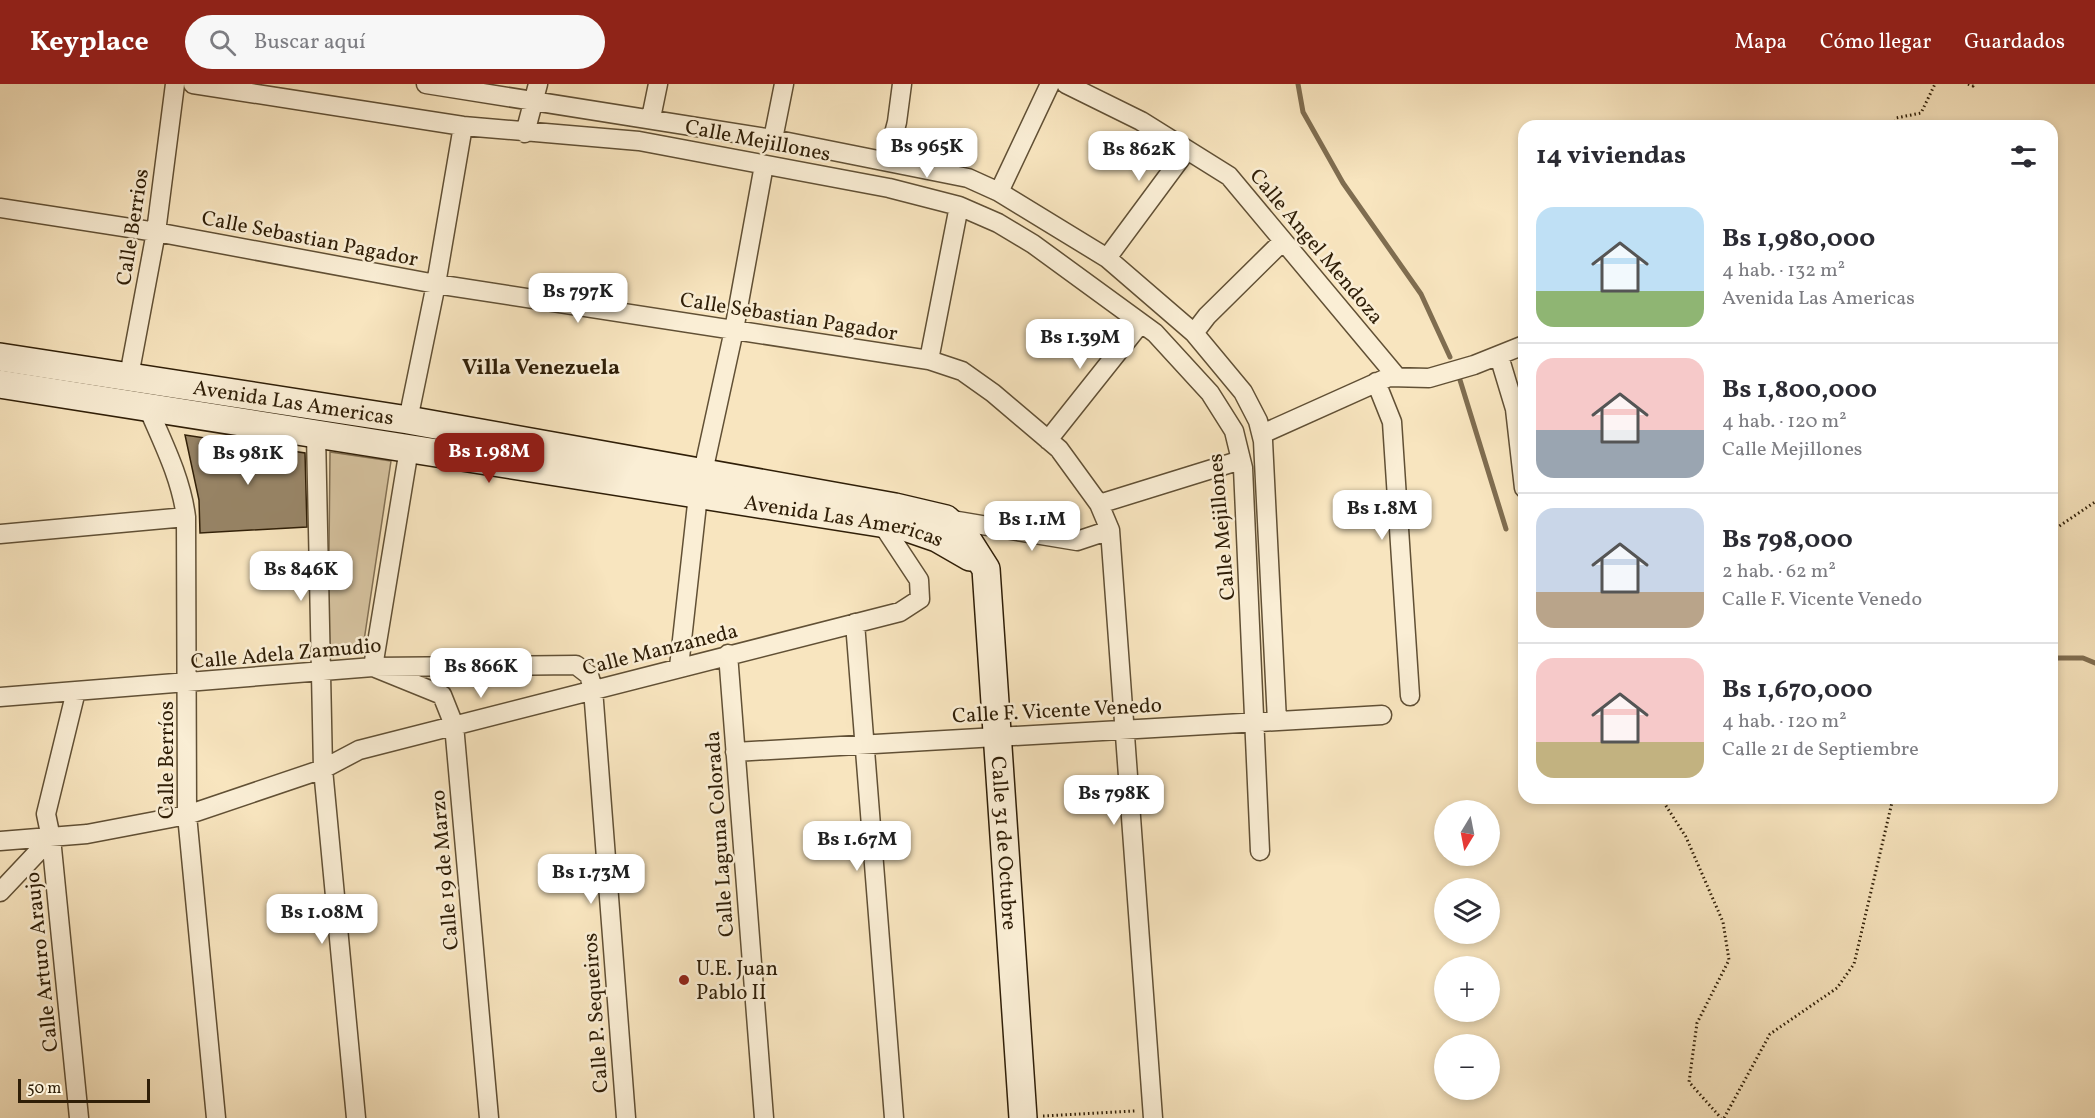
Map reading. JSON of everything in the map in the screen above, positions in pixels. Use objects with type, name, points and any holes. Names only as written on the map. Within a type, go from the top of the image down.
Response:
[{"type":"main road","name":"Avenida Las Americas","points":[[0,357],[408,420],[882,524],[905,527],[958,548],[986,569]]},
{"type":"main road","name":"Avenida Las Americas","points":[[0,384],[409,449],[896,507],[946,519],[967,539],[986,569]]},
{"type":"main road","name":"Calle 31 de Octubre","points":[[986,569],[998,736],[1017,1118]]},
{"type":"street","name":"Calle Berrios","points":[[129,376],[156,232],[175,84]]},
{"type":"street","name":"Calle Mejillones","points":[[192,84],[225,86],[463,126],[639,141],[889,188],[959,206],[998,223],[1033,244],[1161,340],[1210,393],[1234,431],[1241,460],[1260,851]]},
{"type":"street","name":"Calle Mejillones","points":[[426,84],[536,93],[651,118],[887,160],[968,178],[999,192],[1107,258],[1194,333],[1244,392],[1258,421],[1262,434],[1277,721]]},
{"type":"street","points":[[651,118],[658,84]]},
{"type":"street","points":[[772,139],[784,84]]},
{"type":"street","points":[[887,160],[897,122],[902,84]]},
{"type":"street","points":[[999,192],[1050,84]]},
{"type":"street","name":"Calle Angel Mendoza","points":[[1066,84],[1141,122],[1229,176],[1397,377]]},
{"type":"street","points":[[525,133],[536,93]]},
{"type":"street","points":[[408,420],[436,284],[463,126]]},
{"type":"street","points":[[1107,258],[1186,150]]},
{"type":"street","points":[[679,666],[701,483],[734,330],[764,165]]},
{"type":"street","points":[[929,360],[959,206]]},
{"type":"street","name":"Calle Sebastian Pagador","points":[[0,208],[156,232],[436,284],[929,360],[962,371],[993,393],[1059,449],[1099,504],[1110,530],[1153,1114]]},
{"type":"street","points":[[1194,333],[1207,316],[1283,241]]},
{"type":"street","points":[[1048,440],[1141,323]]},
{"type":"street","points":[[1262,434],[1376,382],[1397,377],[1429,378],[1518,348]]},
{"type":"street","points":[[1499,356],[1515,409],[1518,435]]},
{"type":"street","points":[[1376,382],[1392,423],[1410,696]]},
{"type":"street","name":"Calle Berríos","points":[[148,408],[171,459],[186,517],[187,815],[216,1118]]},
{"type":"street","points":[[316,434],[323,770],[356,1118]]},
{"type":"street","points":[[372,667],[409,449]]},
{"type":"street","points":[[1099,504],[1241,460]]},
{"type":"street","points":[[0,534],[186,517]]},
{"type":"street","points":[[946,519],[1077,542],[1110,530]]},
{"type":"street","name":"Calle Manzaneda","points":[[0,841],[51,838],[138,826],[187,815],[323,770],[359,750],[679,666],[900,612],[920,599],[919,580],[882,524]]},
{"type":"street","points":[[855,623],[894,1118]]},
{"type":"street","name":"Calle Laguna Colorada","points":[[728,654],[764,1118]]},
{"type":"street","name":"Calle Adela Zamudio","points":[[0,697],[372,667],[576,664],[589,675],[593,689]]},
{"type":"street","name":"Calle 19 de Marzo","points":[[372,667],[442,695],[454,725],[489,1118]]},
{"type":"street","name":"Calle P. Sequeiros","points":[[593,689],[626,1118]]},
{"type":"street","name":"Calle Arturo Araujo","points":[[76,691],[46,814],[51,838],[80,1118]]},
{"type":"street","name":"Calle F. Vicente Venedo","points":[[735,752],[1382,715]]},
{"type":"street","points":[[0,892],[51,838]]},
{"type":"path","points":[[1896,120],[1920,113],[1935,84]]},
{"type":"path","points":[[1968,84],[1973,86],[1974,84]]},
{"type":"path","points":[[2058,527],[2095,502]]},
{"type":"path","points":[[1665,804],[1686,837],[1723,922],[1729,960],[1697,1023],[1689,1082],[1723,1118],[1770,1034],[1837,988],[1854,964],[1892,804]]},
{"type":"path","points":[[1017,1118],[1153,1114]]},
{"type":"shaded area","points":[[330,452],[391,461],[362,654],[328,653]]},
{"type":"building","points":[[185,435],[305,453],[307,527],[200,533],[199,500]]},
{"type":"waterway","points":[[1298,84],[1303,112],[1343,183],[1421,294],[1450,357]]},
{"type":"waterway","points":[[1460,380],[1506,529]]},
{"type":"waterway","points":[[2058,658],[2083,658],[2095,663]]},
{"type":"place","name":"U.E. Juan Pablo II","points":[[684,980]]},
{"type":"district","name":"Villa Venezuela","points":[[541,366]]}]
